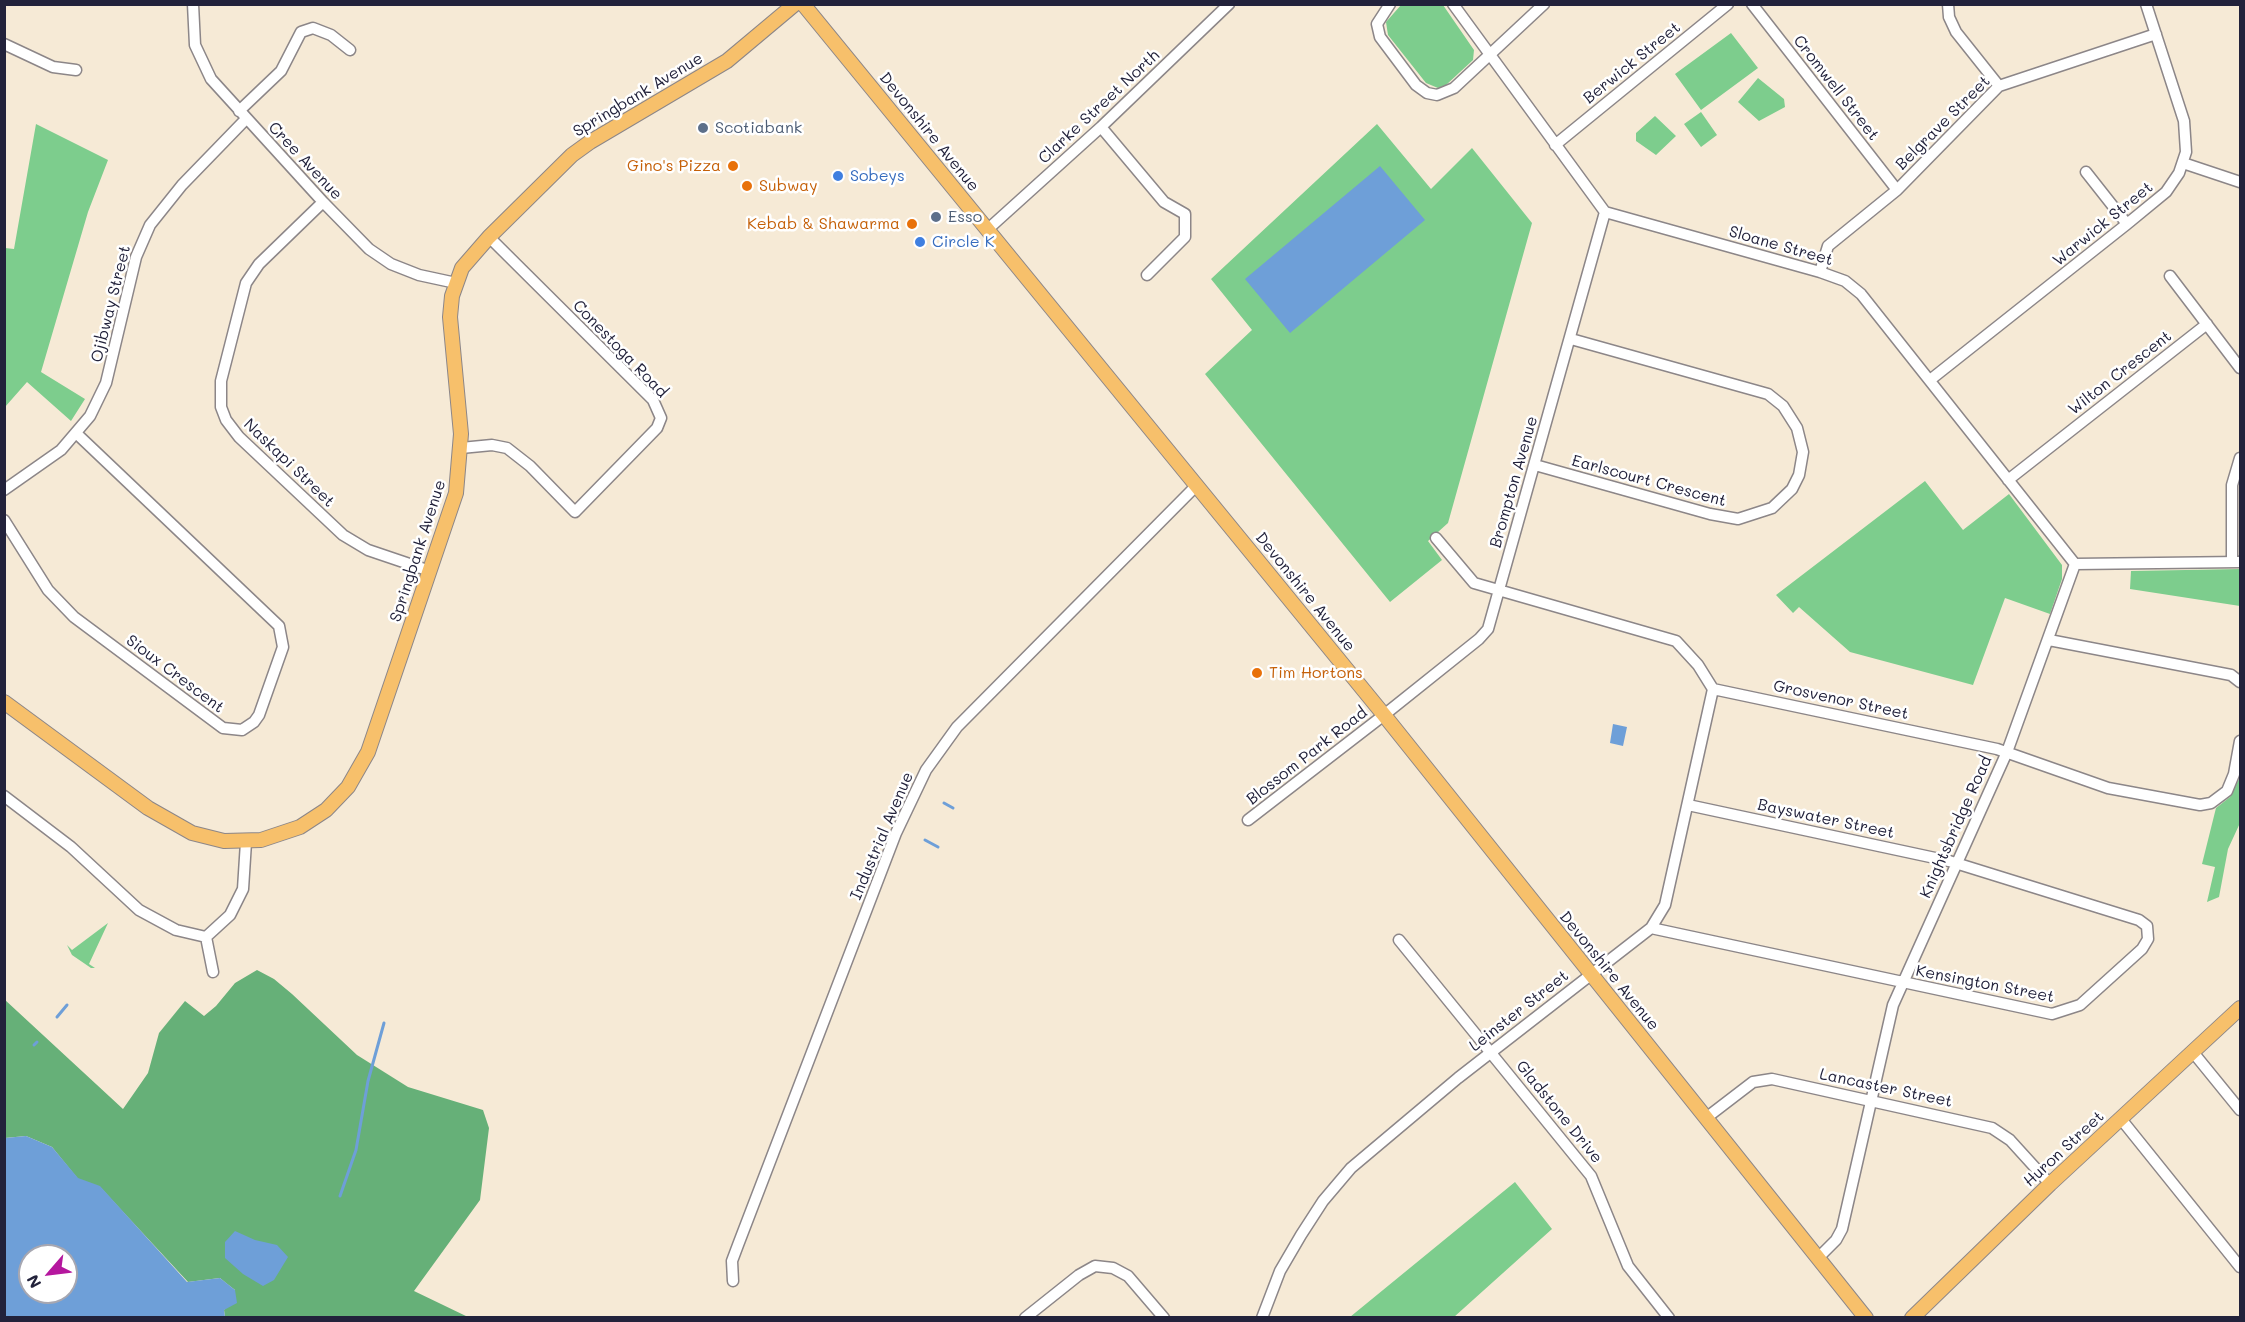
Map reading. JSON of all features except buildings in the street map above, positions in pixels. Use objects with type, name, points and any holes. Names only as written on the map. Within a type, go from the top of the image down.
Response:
[{"type":"main road","name":"Springbank Avenue","points":[[4,702],[174,826],[211,839],[246,842],[277,836],[300,827],[326,810],[348,787],[368,752],[456,493],[461,448],[450,330],[451,304],[456,283],[467,262],[560,166],[590,141],[727,61],[795,4]]},
{"type":"main road","name":"Devonshire Avenue","points":[[803,4],[1384,715],[1866,1317]]},
{"type":"main road","name":"Huron Street","points":[[1912,1317],[2050,1184],[2241,1008]]},
{"type":"street","name":"Cree Avenue","points":[[192,4],[193,34],[202,65],[215,86],[323,202],[379,257],[415,274],[456,283]]},
{"type":"street","name":"Clarke Street North","points":[[987,230],[1101,127],[1229,4]]},
{"type":"street","points":[[1390,4],[1379,18],[1378,32],[1410,77],[1427,93],[1437,95],[1450,91],[1544,4]]},
{"type":"street","points":[[1453,4],[1605,212]]},
{"type":"street","name":"Berwick Street","points":[[1555,145],[1728,4]]},
{"type":"street","name":"Cromwell Street","points":[[1752,4],[1897,190]]},
{"type":"street","points":[[1948,4],[1949,18],[1956,32],[1999,86]]},
{"type":"street","name":"Warwick Street","points":[[1930,380],[2166,192],[2183,163],[2187,144],[2184,121],[2146,4]]},
{"type":"street","name":"Ojibway Street","points":[[4,490],[51,460],[77,434],[95,407],[106,383],[136,257],[150,225],[281,71],[297,37],[303,30],[313,28],[331,35],[350,50]]},
{"type":"street","name":"Belgrave Street","points":[[1820,272],[1828,246],[1897,190],[1999,86],[2156,34]]},
{"type":"street","points":[[4,44],[53,67],[76,70]]},
{"type":"street","points":[[1101,127],[1164,202],[1185,214],[1185,237],[1147,274]]},
{"type":"street","points":[[2183,163],[2241,182]]},
{"type":"street","points":[[2086,172],[2127,224]]},
{"type":"street","name":"Naskapi Street","points":[[323,202],[258,266],[246,284],[221,381],[221,407],[226,420],[238,437],[343,535],[368,550],[430,571]]},
{"type":"street","name":"Sloane Street","points":[[1605,212],[1845,281],[1861,294],[2075,564]]},
{"type":"street","name":"Brompton Avenue","points":[[1384,715],[1479,639],[1491,621],[1605,212]]},
{"type":"street","name":"Conestoga Road","points":[[461,448],[492,445],[507,448],[575,512],[657,428],[660,412],[653,400],[489,237]]},
{"type":"street","points":[[2170,276],[2241,368]]},
{"type":"street","name":"Wilton Crescent","points":[[2008,480],[2207,324]]},
{"type":"street","name":"Earlscourt Crescent","points":[[1535,465],[1710,514],[1738,519],[1772,508],[1792,489],[1799,475],[1803,452],[1797,428],[1783,406],[1768,394],[1571,339]]},
{"type":"street","name":"Sioux Crescent","points":[[4,520],[48,590],[72,615],[223,728],[242,730],[254,722],[259,716],[283,647],[279,626],[77,434]]},
{"type":"street","points":[[2075,564],[2236,562],[2232,485],[2241,458]]},
{"type":"street","name":"Industrial Avenue","points":[[733,1281],[732,1261],[738,1245],[896,833],[926,770],[957,727],[1196,486]]},
{"type":"street","points":[[1436,538],[1474,583],[1665,636],[1685,648],[1713,688]]},
{"type":"street","name":"Knightsbridge Road","points":[[1818,1258],[1836,1240],[1842,1229],[1888,1023],[1902,982],[2007,752],[2075,564]]},
{"type":"street","points":[[2049,640],[2231,675],[2241,682]]},
{"type":"street","name":"Grosvenor Street","points":[[1713,688],[2007,752],[2108,788],[2200,805],[2211,803],[2227,791],[2234,774],[2241,741]]},
{"type":"street","name":"Leinster Street","points":[[1262,1317],[1280,1271],[1296,1243],[1341,1179],[1382,1140],[1651,928],[1665,905],[1713,688]]},
{"type":"street","name":"Blossom Park Road","points":[[1248,820],[1384,715]]},
{"type":"street","points":[[4,796],[71,847],[117,892],[146,916],[176,930],[206,937]]},
{"type":"street","name":"Bayswater Street","points":[[1688,805],[1957,863]]},
{"type":"street","points":[[206,937],[230,915],[243,890],[246,842]]},
{"type":"street","name":"Kensington Street","points":[[1651,928],[2032,1011],[2058,1014],[2080,1005],[2146,944],[2149,932],[2147,926],[2139,920],[1957,863]]},
{"type":"street","points":[[206,937],[213,972]]},
{"type":"street","name":"Gladstone Drive","points":[[1399,940],[1591,1176],[1628,1266],[1670,1317]]},
{"type":"street","points":[[2192,1051],[2241,1110]]},
{"type":"street","name":"Lancaster Street","points":[[1706,1118],[1744,1087],[1761,1079],[1772,1079],[1992,1128],[2010,1140],[2050,1184]]},
{"type":"street","points":[[2121,1119],[2241,1267]]},
{"type":"street","points":[[1025,1317],[1079,1275],[1095,1266],[1113,1268],[1128,1276],[1164,1317]]},
{"type":"green space","points":[[1401,5],[1443,5],[1474,50],[1473,60],[1446,85],[1438,88],[1426,83],[1388,35],[1386,22]]},
{"type":"green space","points":[[1731,33],[1758,68],[1701,110],[1675,74]]},
{"type":"green space","points":[[1758,78],[1784,99],[1785,107],[1759,121],[1738,102]]},
{"type":"green space","points":[[1701,112],[1717,135],[1701,147],[1684,124]]},
{"type":"green space","points":[[1655,116],[1676,136],[1656,155],[1636,141],[1636,133]]},
{"type":"green space","points":[[36,124],[108,160],[88,212],[41,372],[85,399],[71,421],[27,382],[5,407],[5,248],[14,249]]},
{"type":"green space","points":[[1377,124],[1431,189],[1472,148],[1532,223],[1448,523],[1428,541],[1442,560],[1390,602],[1205,374],[1252,330],[1211,279]]},
{"type":"green space","points":[[1925,481],[1963,530],[2009,494],[2062,565],[2062,579],[2050,614],[2005,598],[1973,685],[1850,652],[1799,607],[1793,613],[1776,595]]},
{"type":"green space","points":[[2240,569],[2240,606],[2130,589],[2131,571]]},
{"type":"green space","points":[[2240,777],[2240,823],[2228,849],[2219,897],[2207,902],[2215,867],[2202,864],[2216,808],[2230,797]]},
{"type":"green space","points":[[108,923],[89,964],[95,968],[91,968],[72,955],[67,945],[72,950]]},
{"type":"green space","points":[[257,970],[274,979],[292,994],[357,1055],[408,1087],[483,1110],[489,1128],[480,1200],[414,1291],[468,1317],[225,1317],[224,1310],[235,1290],[220,1278],[188,1282],[100,1187],[78,1179],[52,1147],[26,1136],[5,1138],[4,999],[123,1109],[148,1073],[159,1033],[185,1001],[204,1016],[216,1006],[235,983]]},
{"type":"green space","points":[[1515,1182],[1552,1229],[1454,1317],[1350,1317]]},
{"type":"water","points":[[1380,166],[1425,220],[1290,333],[1245,279]]},
{"type":"water","points":[[1613,724],[1627,727],[1623,746],[1610,743]]},
{"type":"water","points":[[26,1136],[52,1147],[78,1178],[100,1186],[187,1282],[220,1278],[235,1290],[237,1303],[224,1310],[225,1317],[5,1317],[5,1138]]},
{"type":"water","points":[[235,1231],[255,1240],[277,1245],[288,1257],[274,1280],[263,1286],[243,1274],[225,1258],[225,1242]]},
{"type":"waterway","points":[[944,803],[953,808]]},
{"type":"waterway","points":[[925,840],[938,847]]},
{"type":"waterway","points":[[57,1017],[67,1005]]},
{"type":"waterway","points":[[340,1196],[356,1150],[368,1081],[384,1023]]},
{"type":"waterway","points":[[34,1045],[37,1042]]},
{"type":"place","name":"Scotiabank","points":[[703,128]]},
{"type":"place","name":"Gino's Pizza","points":[[733,166]]},
{"type":"place","name":"Sobeys","points":[[838,176]]},
{"type":"place","name":"Subway","points":[[747,186]]},
{"type":"place","name":"Esso","points":[[936,217]]},
{"type":"place","name":"Kebab & Shawarma","points":[[912,224]]},
{"type":"place","name":"Circle K","points":[[920,242]]},
{"type":"place","name":"Tim Hortons","points":[[1257,673]]}]
